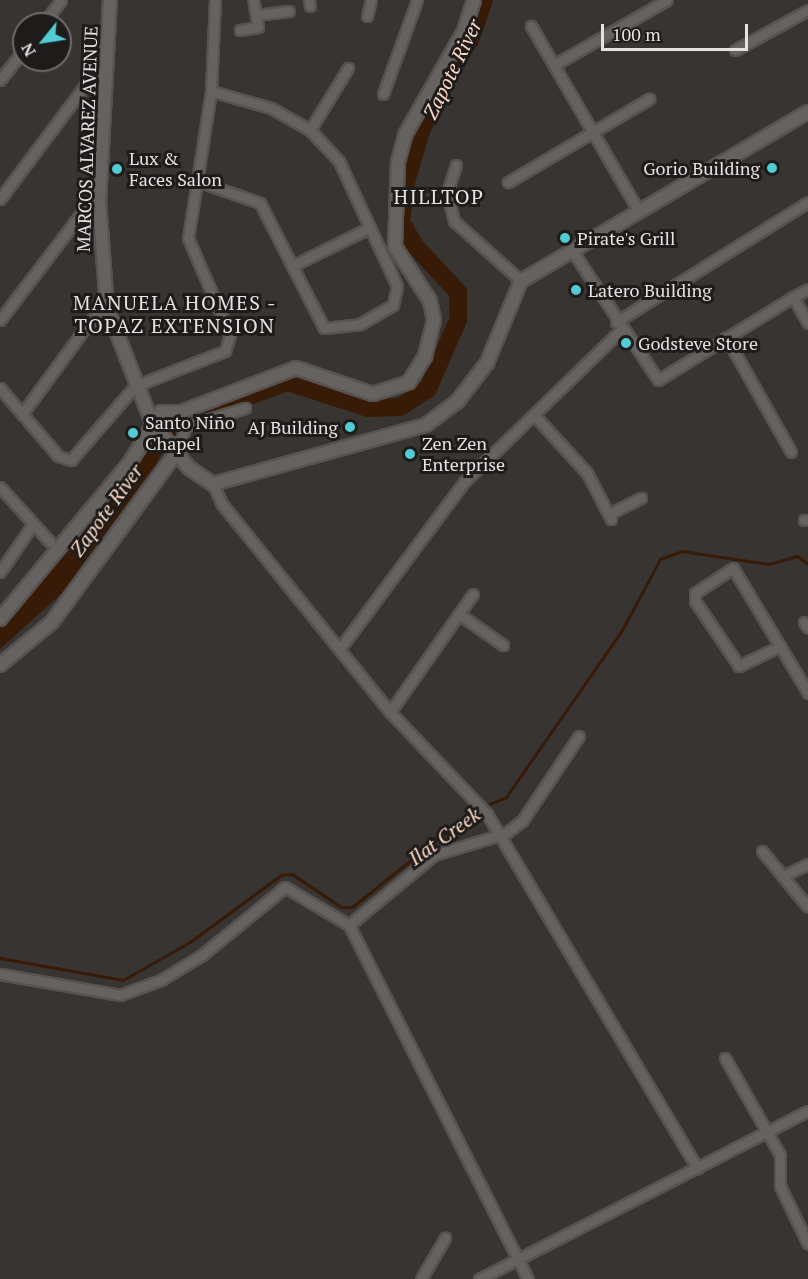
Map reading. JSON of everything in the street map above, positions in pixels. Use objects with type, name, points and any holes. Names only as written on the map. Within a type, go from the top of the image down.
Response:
[{"type":"main road","name":"MARCOS ALVAREZ AVENUE","points":[[110,0],[99,201],[108,309],[135,386],[154,425],[176,453],[213,484]]},
{"type":"main road","points":[[0,619],[131,461],[161,412],[181,412],[296,369],[373,394],[409,382],[425,356],[434,320],[430,301],[394,248],[398,162],[405,135],[464,31],[474,0]]},
{"type":"main road","points":[[213,484],[407,432],[443,414],[487,363],[521,280],[808,112]]},
{"type":"main road","points":[[0,665],[52,622],[176,453]]},
{"type":"street","points":[[0,388],[58,456],[71,460],[135,386],[230,346],[230,335],[188,235],[211,91],[215,0]]},
{"type":"street","points":[[240,30],[258,27],[253,0]]},
{"type":"street","points":[[367,16],[371,0]]},
{"type":"street","points":[[383,94],[417,0]]},
{"type":"street","points":[[554,65],[667,0]]},
{"type":"street","points":[[735,50],[808,10]]},
{"type":"street","points":[[256,15],[289,11]]},
{"type":"street","points":[[531,26],[638,210]]},
{"type":"street","points":[[0,80],[12,64]]},
{"type":"street","points":[[310,130],[348,68]]},
{"type":"street","points":[[0,199],[89,80],[106,70]]},
{"type":"street","points":[[197,181],[260,203],[324,328],[360,324],[387,310],[398,292],[339,161],[310,130],[271,108],[211,91]]},
{"type":"street","points":[[508,182],[650,99]]},
{"type":"street","points":[[456,165],[447,193],[454,221],[521,280]]},
{"type":"street","points":[[0,320],[82,211],[99,201]]},
{"type":"street","points":[[340,647],[451,497],[535,416],[619,326],[808,202]]},
{"type":"street","points":[[292,266],[369,228]]},
{"type":"street","points":[[571,249],[619,326],[658,380],[808,289]]},
{"type":"street","points":[[793,297],[808,323]]},
{"type":"street","points":[[22,414],[91,320],[108,309]]},
{"type":"street","points":[[726,337],[791,452]]},
{"type":"street","points":[[176,453],[186,426],[245,408]]},
{"type":"street","points":[[535,416],[587,473],[610,517],[641,498]]},
{"type":"street","points":[[213,484],[222,504],[340,647],[390,712],[487,814],[497,836],[696,1168]]},
{"type":"street","points":[[0,487],[4,499],[50,542]]},
{"type":"street","points":[[0,572],[33,524]]},
{"type":"street","points":[[780,646],[739,666],[694,601],[695,593],[733,568],[780,646],[808,693]]},
{"type":"street","points":[[390,712],[473,594]]},
{"type":"street","points":[[459,614],[504,645]]},
{"type":"street","points":[[349,926],[434,855],[497,836],[522,821],[579,736]]},
{"type":"street","points":[[762,851],[808,907]]},
{"type":"street","points":[[783,876],[808,864]]},
{"type":"street","points":[[0,974],[120,995],[161,980],[202,955],[285,887],[349,926],[528,1279]]},
{"type":"street","points":[[725,1058],[769,1131],[780,1155],[780,1186],[808,1244]]},
{"type":"street","points":[[479,1279],[808,1111]]},
{"type":"street","points":[[421,1279],[445,1238]]},
{"type":"water","points":[[152,437],[162,451],[156,464],[61,594],[0,649],[0,627]]},
{"type":"waterway","name":"Zapote River","points":[[144,460],[181,421],[287,382],[368,408],[400,407],[428,389],[458,320],[458,292],[415,246],[401,222],[406,182],[421,131],[447,73],[470,40],[484,0]]},
{"type":"waterway","name":"Ilat Creek","points":[[0,958],[123,980],[190,942],[281,875],[292,874],[341,907],[352,907],[472,811],[506,797],[622,630],[660,559],[682,551],[769,564],[797,556],[808,564]]},
{"type":"place","name":"Gorio Building","points":[[772,168]]},
{"type":"place","name":"Lux & Faces Salon","points":[[117,169]]},
{"type":"place","name":"Pirate's Grill","points":[[565,238]]},
{"type":"place","name":"Latero Building","points":[[576,290]]},
{"type":"place","name":"Godsteve Store","points":[[626,343]]},
{"type":"place","name":"AJ Building","points":[[350,427]]},
{"type":"place","name":"Santo Niño Chapel","points":[[133,433]]},
{"type":"place","name":"Zen Zen Enterprise","points":[[410,454]]},
{"type":"district","name":"HILLTOP","points":[[439,196]]},
{"type":"district","name":"MANUELA HOMES - TOPAZ EXTENSION","points":[[175,314]]}]
